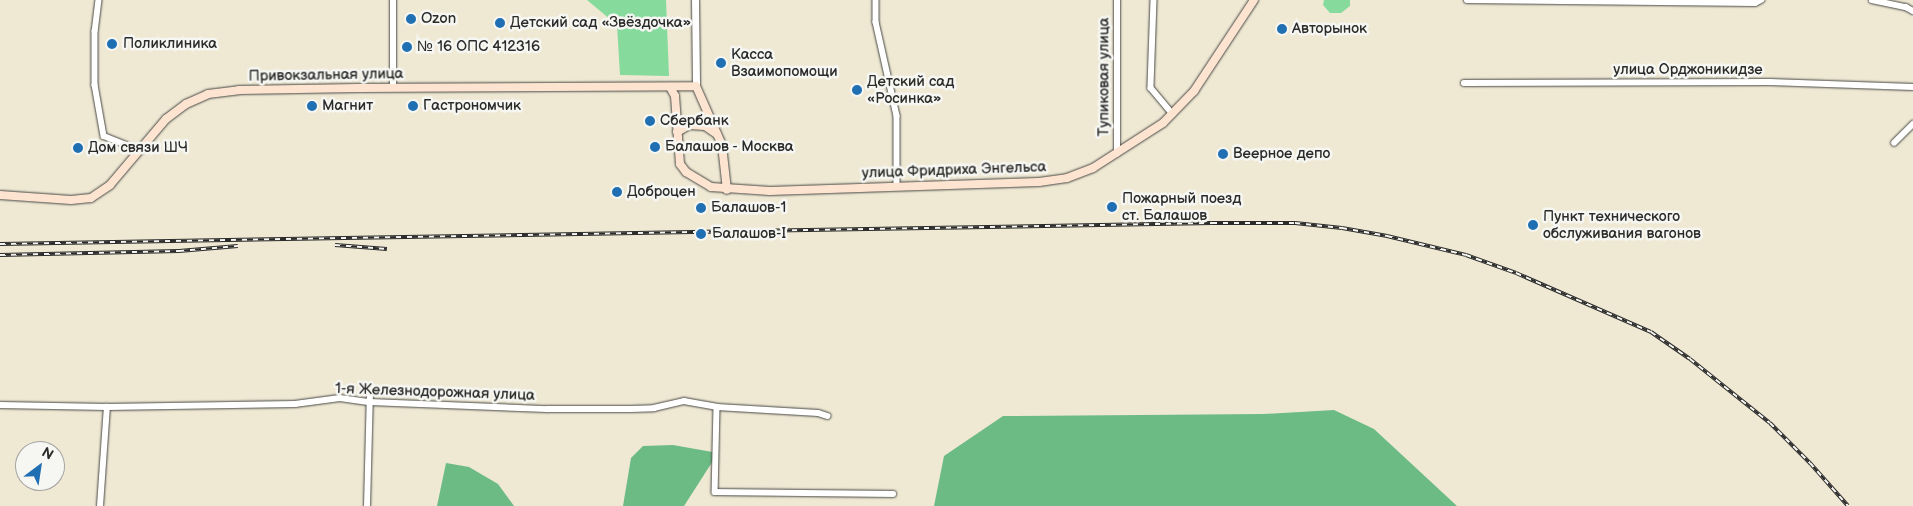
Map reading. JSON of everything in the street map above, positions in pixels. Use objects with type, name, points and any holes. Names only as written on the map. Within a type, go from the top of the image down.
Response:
[{"type":"main road","name":"улица Фридриха Энгельса","points":[[670,87],[675,96],[680,164],[686,172],[711,187],[728,190],[897,187],[1039,182],[1067,178],[1093,168],[1117,154],[1173,114],[1194,91],[1254,0]]},
{"type":"main road","name":"Привокзальная улица","points":[[0,195],[71,200],[91,198],[110,184],[166,119],[186,104],[208,94],[239,90],[696,86]]},
{"type":"main road","points":[[696,86],[722,144],[728,190]]},
{"type":"main road","points":[[678,132],[689,125],[706,126],[717,134]]},
{"type":"street","points":[[99,0],[95,31],[96,85],[104,136],[138,150]]},
{"type":"street","points":[[393,0],[393,88]]},
{"type":"street","points":[[695,0],[696,86]]},
{"type":"street","points":[[876,0],[876,22],[897,116],[897,187]]},
{"type":"street","name":"Тупиковая улица","points":[[1117,0],[1117,154]]},
{"type":"street","points":[[1154,0],[1151,88],[1173,114]]},
{"type":"street","points":[[1467,0],[1755,4],[1761,0]]},
{"type":"street","points":[[1872,0],[1906,7],[1913,11]]},
{"type":"street","name":"улица Орджоникидзе","points":[[1464,83],[1770,82],[1913,87]]},
{"type":"street","points":[[1894,143],[1913,124]]},
{"type":"street","name":"1-я Железнодорожная улица","points":[[0,405],[295,404],[340,398],[370,398],[547,409],[631,409],[654,408],[684,401],[717,407],[818,413],[828,416]]},
{"type":"street","points":[[367,506],[370,398]]},
{"type":"street","points":[[100,506],[106,406]]},
{"type":"street","points":[[717,407],[715,492],[893,494]]},
{"type":"green space","points":[[587,0],[666,0],[669,76],[620,75],[617,25]]},
{"type":"green space","points":[[1324,0],[1350,0],[1350,6],[1341,13],[1330,13],[1323,5]]},
{"type":"green space","points":[[1334,410],[1374,429],[1457,506],[934,506],[944,456],[1003,416],[1264,414]]},
{"type":"green space","points":[[673,445],[718,453],[684,506],[623,506],[631,458],[643,446]]},
{"type":"green space","points":[[446,463],[469,467],[498,484],[514,506],[437,506]]},
{"type":"railway","points":[[0,244],[1212,223],[1295,223],[1342,228],[1387,236],[1466,255],[1516,273],[1651,332],[1690,359],[1770,423],[1810,463],[1848,506]]},
{"type":"railway","points":[[335,245],[387,249]]},
{"type":"railway","points":[[0,255],[179,251],[238,246]]},
{"type":"place","name":"Ozon","points":[[411,19]]},
{"type":"place","name":"Детский сад «Звёздочка»","points":[[500,23]]},
{"type":"place","name":"Авторынок","points":[[1282,29]]},
{"type":"place","name":"Поликлиника","points":[[112,44]]},
{"type":"place","name":"№ 16 ОПС 412316","points":[[407,47]]},
{"type":"place","name":"Касса Взаимопомощи","points":[[721,63]]},
{"type":"place","name":"Детский сад «Росинка»","points":[[857,90]]},
{"type":"place","name":"Магнит","points":[[312,106]]},
{"type":"place","name":"Гастрономчик","points":[[413,106]]},
{"type":"place","name":"Сбербанк","points":[[650,121]]},
{"type":"place","name":"Балашов - Москва","points":[[655,147]]},
{"type":"place","name":"Дом связи ШЧ","points":[[78,148]]},
{"type":"place","name":"Веерное депо","points":[[1223,154]]},
{"type":"place","name":"Доброцен","points":[[617,192]]},
{"type":"place","name":"Пожарный поезд ст. Балашов","points":[[1112,207]]},
{"type":"place","name":"Балашов-1","points":[[701,208]]},
{"type":"place","name":"Пункт технического обслуживания вагонов","points":[[1533,225]]},
{"type":"place","name":"Балашов-I","points":[[701,234]]}]
